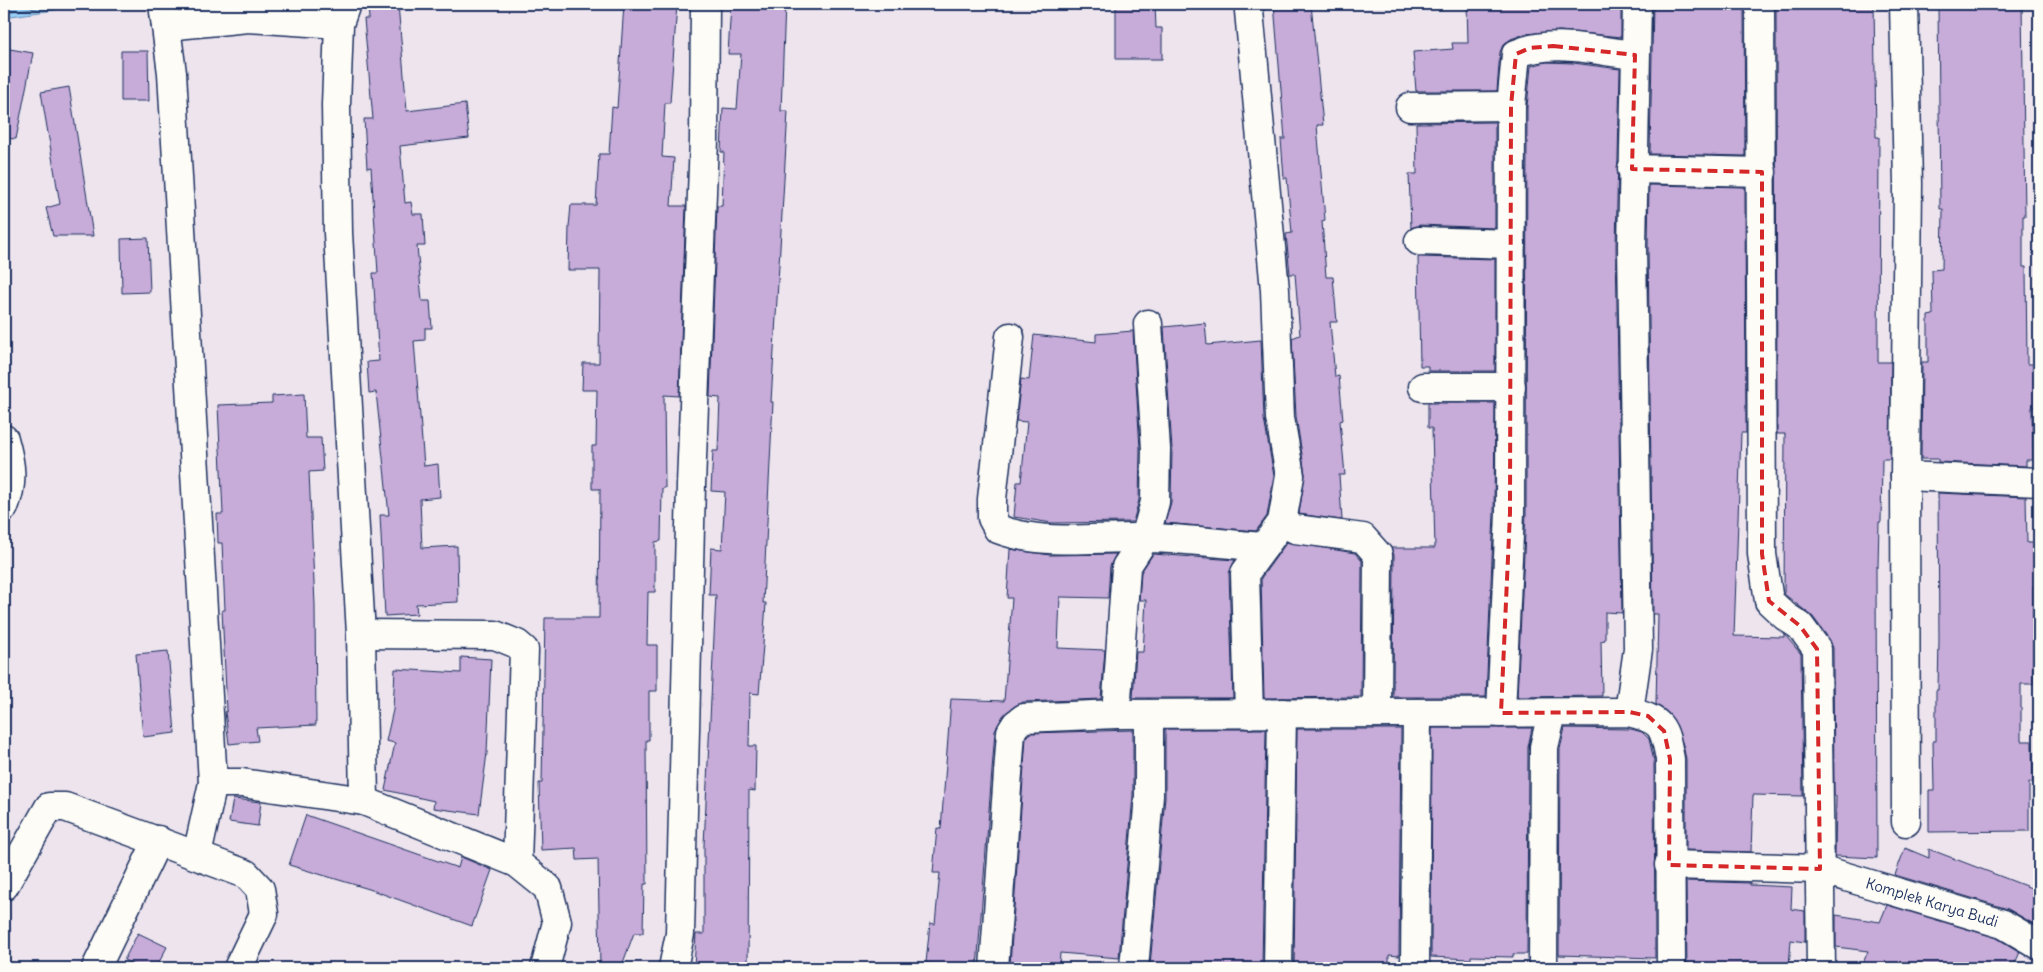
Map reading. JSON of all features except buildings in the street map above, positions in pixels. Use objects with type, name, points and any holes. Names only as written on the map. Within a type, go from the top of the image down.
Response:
[{"type":"street","points":[[673,968],[680,934],[692,475],[704,140],[705,4]]},
{"type":"street","points":[[1629,712],[1638,649],[1632,169],[1637,4]]},
{"type":"street","points":[[1760,4],[1762,554],[1769,601],[1785,616],[1800,626],[1817,649],[1821,968]]},
{"type":"street","points":[[1904,4],[1908,184],[1905,476],[1906,822]]},
{"type":"street","points":[[1249,11],[1275,290],[1280,418],[1290,476],[1282,522],[1245,573],[1249,714]]},
{"type":"street","points":[[197,855],[213,783],[172,83],[164,13],[248,18],[343,14],[336,105],[338,233],[361,634],[364,800]]},
{"type":"street","points":[[1501,713],[1510,513],[1511,106],[1516,54],[1530,48],[1553,46],[1634,55]]},
{"type":"street","points":[[1410,106],[1511,106]]},
{"type":"street","points":[[1632,169],[1762,172]]},
{"type":"street","points":[[1419,241],[1511,244]]},
{"type":"street","points":[[1116,714],[1126,567],[1145,538],[1154,502],[1156,449],[1148,324]]},
{"type":"street","points":[[1010,337],[992,499],[992,518],[998,529],[1014,535],[1048,538],[1145,538],[1264,548]]},
{"type":"street","points":[[1423,387],[1511,386]]},
{"type":"street","points":[[4,439],[11,464],[12,479],[10,493],[4,507]]},
{"type":"street","points":[[1905,476],[2039,482]]},
{"type":"street","points":[[1282,522],[1295,529],[1363,538],[1378,555],[1377,713]]},
{"type":"street","points":[[361,634],[495,635],[517,644],[524,650],[517,863]]},
{"type":"street","points":[[1543,968],[1544,747],[1552,712]]},
{"type":"street","points":[[994,968],[1011,732],[1016,724],[1024,718],[1116,714],[1552,712],[1629,712],[1648,716],[1664,731],[1670,759],[1669,865],[1671,968]]},
{"type":"street","points":[[1414,968],[1417,713]]},
{"type":"street","points":[[1134,968],[1149,796],[1149,714]]},
{"type":"street","points":[[1278,968],[1282,714]]},
{"type":"street","points":[[213,783],[242,783],[364,800],[517,863],[548,888],[557,922],[545,968]]},
{"type":"street","points":[[4,886],[49,807],[65,807],[246,874],[260,889],[264,914],[238,968]]},
{"type":"street","points":[[96,968],[158,840]]},
{"type":"street","name":"Komplek Karya Budi","points":[[1669,865],[1820,869],[2003,924],[2039,945]]},
{"type":"highlighted area","points":[[1553,46],[1635,55],[1632,169],[1762,172],[1762,554],[1769,601],[1800,626],[1817,649],[1820,869],[1669,865],[1670,759],[1664,731],[1648,716],[1629,712],[1501,713],[1510,513],[1511,106],[1516,54],[1530,48]]},
{"type":"water","points":[[4,4],[97,4],[4,17]]}]
